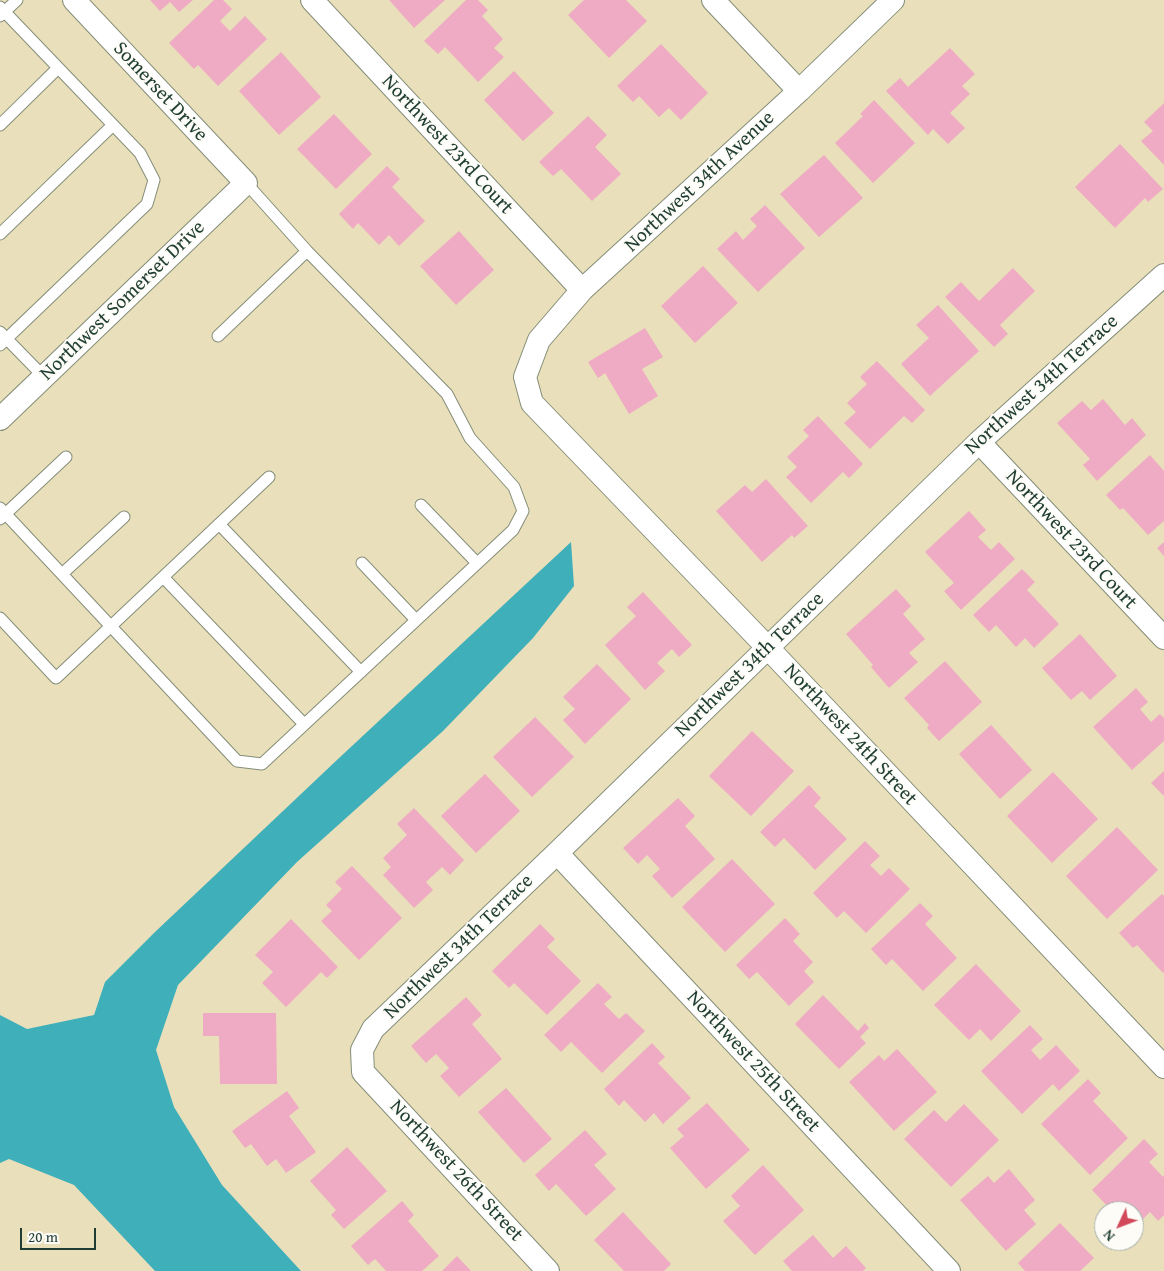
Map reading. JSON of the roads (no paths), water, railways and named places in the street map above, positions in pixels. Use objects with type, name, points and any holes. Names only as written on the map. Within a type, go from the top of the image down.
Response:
[{"type":"street","name":"Somerset Drive","points":[[74,0],[246,183]]},
{"type":"street","name":"Northwest 23rd Court","points":[[312,0],[582,290]]},
{"type":"street","points":[[713,0],[799,91]]},
{"type":"street","name":"Northwest 34th Avenue","points":[[525,376],[540,340],[582,290],[799,91],[893,0]]},
{"type":"street","name":"Northwest Somerset Drive","points":[[0,420],[246,183]]},
{"type":"street","name":"Northwest 34th Terrace","points":[[363,1072],[362,1050],[373,1028],[557,853],[979,442],[1164,274]]},
{"type":"street","name":"Northwest 24th Street","points":[[525,376],[532,403],[768,648],[1164,1067]]},
{"type":"street","name":"Northwest 23rd Court","points":[[979,442],[1164,638]]},
{"type":"street","name":"Northwest 25th Street","points":[[557,853],[949,1271]]},
{"type":"street","name":"Northwest 26th Street","points":[[363,1072],[548,1271]]},
{"type":"lane","points":[[17,0],[2,12],[140,153],[154,180],[147,204],[2,338],[44,377]]},
{"type":"lane","points":[[0,125],[58,68]]},
{"type":"lane","points":[[0,234],[113,125]]},
{"type":"lane","points":[[66,457],[2,514],[62,574],[237,761],[262,764],[513,530],[523,511],[514,487],[470,438],[447,394],[308,251],[246,183]]},
{"type":"lane","points":[[218,336],[308,251]]},
{"type":"lane","points":[[0,618],[56,678],[269,477]]},
{"type":"lane","points":[[422,504],[477,563]]},
{"type":"lane","points":[[62,574],[124,517]]},
{"type":"lane","points":[[219,524],[361,672]]},
{"type":"lane","points":[[362,563],[416,620]]},
{"type":"lane","points":[[163,577],[304,724]]},
{"type":"water","points":[[571,542],[574,586],[533,638],[443,731],[297,862],[178,985],[156,1050],[174,1107],[222,1185],[301,1271],[155,1271],[74,1185],[9,1159],[0,1163],[0,1015],[27,1029],[94,1015],[105,982],[155,932]]}]
